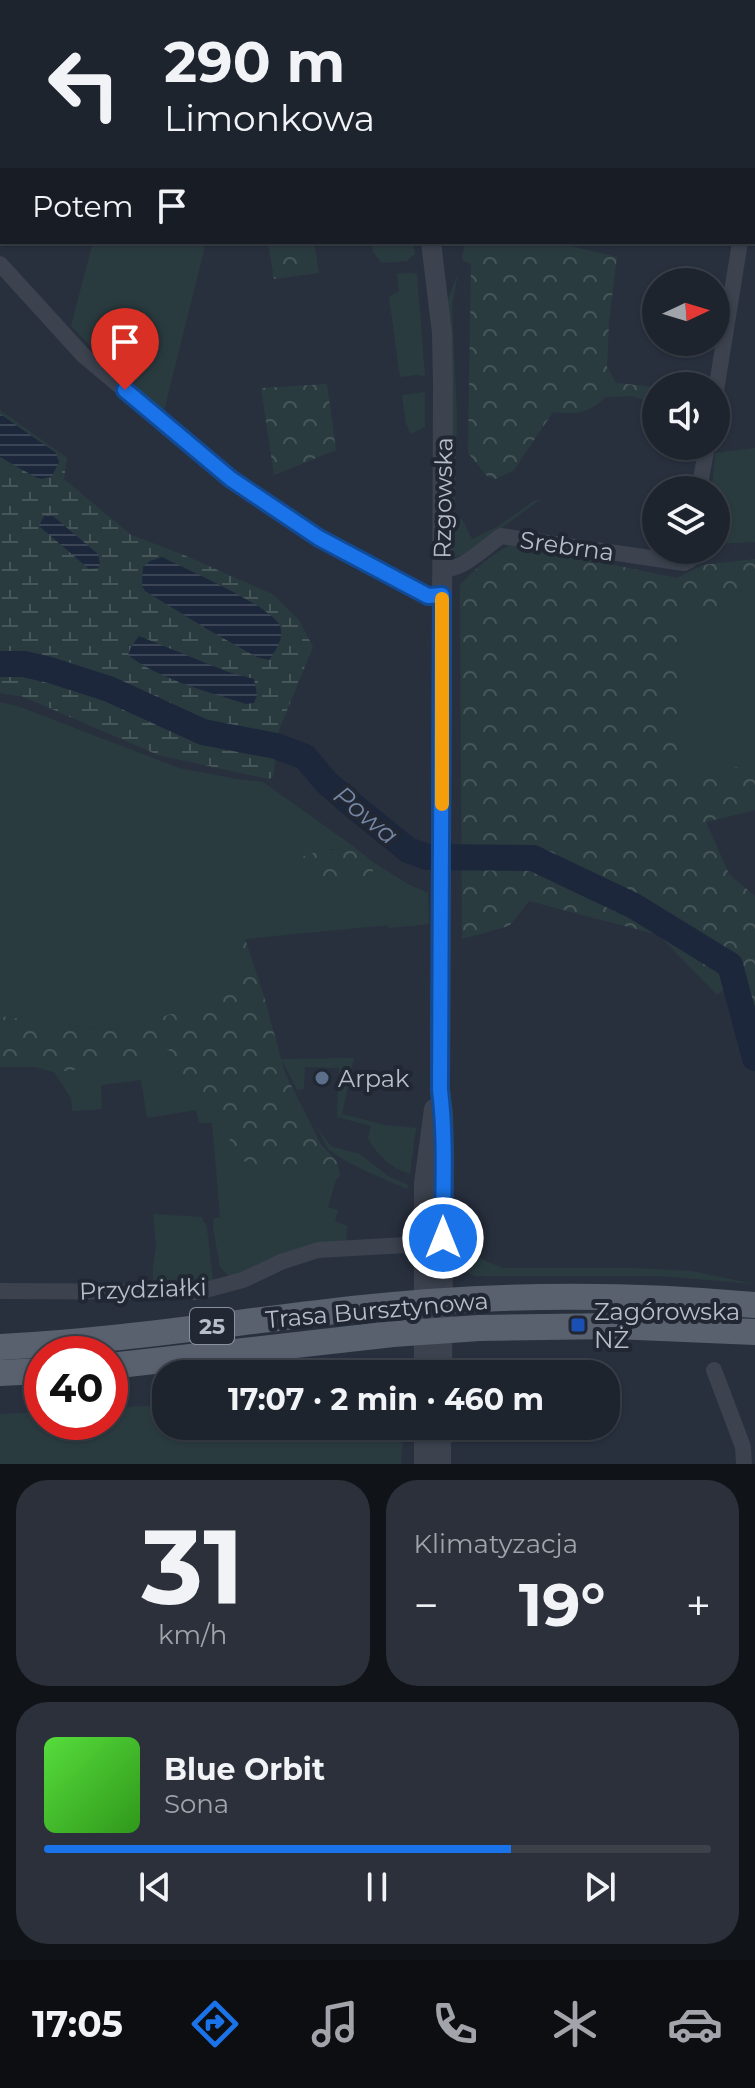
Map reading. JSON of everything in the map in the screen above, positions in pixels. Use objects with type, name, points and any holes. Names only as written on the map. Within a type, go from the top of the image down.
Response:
[{"type":"main road","name":"Trasa Bursztynowa","points":[[0,1347],[73,1342],[433,1302],[598,1297],[755,1305]]},
{"type":"main road","name":"Trasa Bursztynowa","points":[[128,1364],[433,1331],[578,1325],[755,1332]]},
{"type":"main road","points":[[0,1373],[24,1372]]},
{"type":"street","name":"Rzgowska","points":[[431,244],[443,358],[444,502],[440,1090],[432,1114],[424,1183],[434,1210]]},
{"type":"street","points":[[719,372],[740,244]]},
{"type":"street","points":[[0,264],[83,355],[231,479],[319,538],[428,596],[442,595]]},
{"type":"street","name":"Srebrna","points":[[442,570],[461,565],[501,536],[642,557]]},
{"type":"street","points":[[433,1302],[424,1244],[434,1210]]},
{"type":"street","points":[[427,1360],[433,1331],[434,1210]]},
{"type":"street","name":"Przydziałki","points":[[0,1291],[198,1292],[243,1280],[281,1262],[318,1250],[424,1244]]},
{"type":"street","points":[[433,1331],[439,1360]]},
{"type":"street","points":[[714,1370],[743,1447],[744,1464]]},
{"type":"street","points":[[424,1440],[424,1464]]},
{"type":"street","points":[[441,1440],[441,1464]]},
{"type":"green space","points":[[92,244],[206,244],[164,410],[129,386],[71,326]]},
{"type":"green space","points":[[268,244],[314,244],[319,273],[274,279]]},
{"type":"green space","points":[[371,244],[413,244],[415,254],[407,261],[382,263],[373,252]]},
{"type":"green space","points":[[465,244],[562,244],[617,257],[607,367],[616,383],[642,386],[642,400],[633,396],[605,397],[581,412],[553,412],[514,470],[496,479],[488,477],[468,453],[471,264],[462,260]]},
{"type":"green space","points":[[397,274],[417,274],[425,376],[400,377],[389,297],[399,291]]},
{"type":"green space","points":[[458,274],[452,305],[457,415],[455,518],[462,519],[472,539],[541,499],[467,553],[455,557],[450,555],[446,304]]},
{"type":"green space","points":[[327,384],[336,450],[274,475],[261,388]]},
{"type":"green space","points":[[425,392],[425,427],[411,434],[406,424],[402,395]]},
{"type":"green space","points":[[0,410],[67,458],[64,479],[131,535],[272,594],[299,620],[313,647],[279,730],[273,777],[269,779],[158,755],[24,697],[0,693],[0,457],[42,479],[56,453],[0,414]],"holes":[[[143,567],[281,639],[269,660],[257,657],[207,629],[146,591],[142,585]],[[134,659],[228,673],[254,679],[190,686]]]},
{"type":"green space","points":[[755,448],[755,542],[730,543],[730,476],[713,476],[714,460],[730,460],[730,451]]},
{"type":"green space","points":[[512,544],[677,578],[702,565],[755,559],[755,587],[742,590],[715,607],[677,617],[680,777],[755,764],[755,810],[706,822],[729,874],[755,896],[755,1026],[742,975],[717,995],[659,935],[529,901],[509,926],[462,939],[460,585]]},
{"type":"green space","points":[[755,587],[755,764],[679,778],[677,616],[715,607],[742,590]]},
{"type":"green space","points":[[0,702],[179,768],[263,782],[349,843],[339,849],[329,849],[373,871],[373,862],[428,893],[429,924],[245,939],[231,985],[187,1009],[123,1029],[79,1027],[0,1016]]},
{"type":"green space","points":[[349,843],[373,862],[373,871],[362,883],[319,885],[297,873],[293,861],[312,853],[339,849]]},
{"type":"green space","points":[[245,939],[285,1073],[320,1143],[337,1162],[340,1176],[336,1180],[323,1178],[299,1164],[253,1164],[237,1159],[227,1122],[198,1089],[166,1062],[169,1049],[123,1065],[54,1072],[35,1067],[0,1067],[0,1016],[79,1027],[123,1029],[187,1009],[231,985]]},
{"type":"green space","points":[[169,1048],[166,1062],[198,1089],[227,1122],[230,1142],[253,1164],[299,1164],[323,1178],[336,1180],[328,1207],[338,1210],[335,1221],[347,1226],[346,1244],[230,1277],[220,1267],[213,1227],[214,1218],[220,1217],[212,1123],[199,1123],[196,1110],[147,1118],[141,1080],[101,1085],[102,1109],[72,1111],[71,1098],[54,1072],[147,1059]]},
{"type":"green space","points":[[354,1058],[342,1114],[385,1125],[416,1128],[410,1174],[391,1165],[376,1150],[368,1138],[371,1126],[337,1117],[339,1068],[305,1067],[304,1089],[298,1090],[309,1112],[281,1059]]},
{"type":"green space","points":[[316,1125],[333,1147],[360,1154],[388,1176],[408,1185],[407,1189],[356,1166],[328,1149]]},
{"type":"green space","points":[[153,1214],[202,1217],[207,1228],[213,1281],[203,1285],[153,1286],[156,1245]]},
{"type":"green space","points":[[455,1231],[475,1254],[503,1268],[692,1271],[754,1284],[661,1276],[475,1276],[459,1263],[454,1245]]},
{"type":"green space","points":[[152,1406],[152,1440],[403,1440],[401,1464],[0,1464],[0,1414],[24,1413],[24,1440],[128,1440],[128,1407]]},
{"type":"water","points":[[0,414],[56,453],[59,462],[52,476],[37,478],[0,457]]},
{"type":"water","points":[[48,515],[98,554],[98,568],[89,569],[39,526],[44,516]]},
{"type":"water","points":[[162,557],[245,599],[274,618],[280,626],[281,635],[269,660],[257,657],[145,591],[142,586],[143,567]]},
{"type":"water","points":[[139,636],[228,672],[254,679],[257,695],[254,703],[246,704],[200,689],[141,664],[128,655]]},
{"type":"waterway","name":"Powa","points":[[0,664],[24,664],[50,670],[109,689],[203,732],[276,746],[305,757],[326,782],[408,850],[427,857],[533,858],[634,906],[730,965],[755,1058]]},
{"type":"slow traffic","points":[[442,599],[442,804]]},
{"type":"place","name":"Arpak","points":[[322,1078]]},
{"type":"place","name":"Zagórowska NŻ","points":[[578,1325]]},
{"type":"route","points":[[125,390],[231,479],[319,538],[428,596],[442,595],[440,1090],[444,1156],[443,1238]]}]
